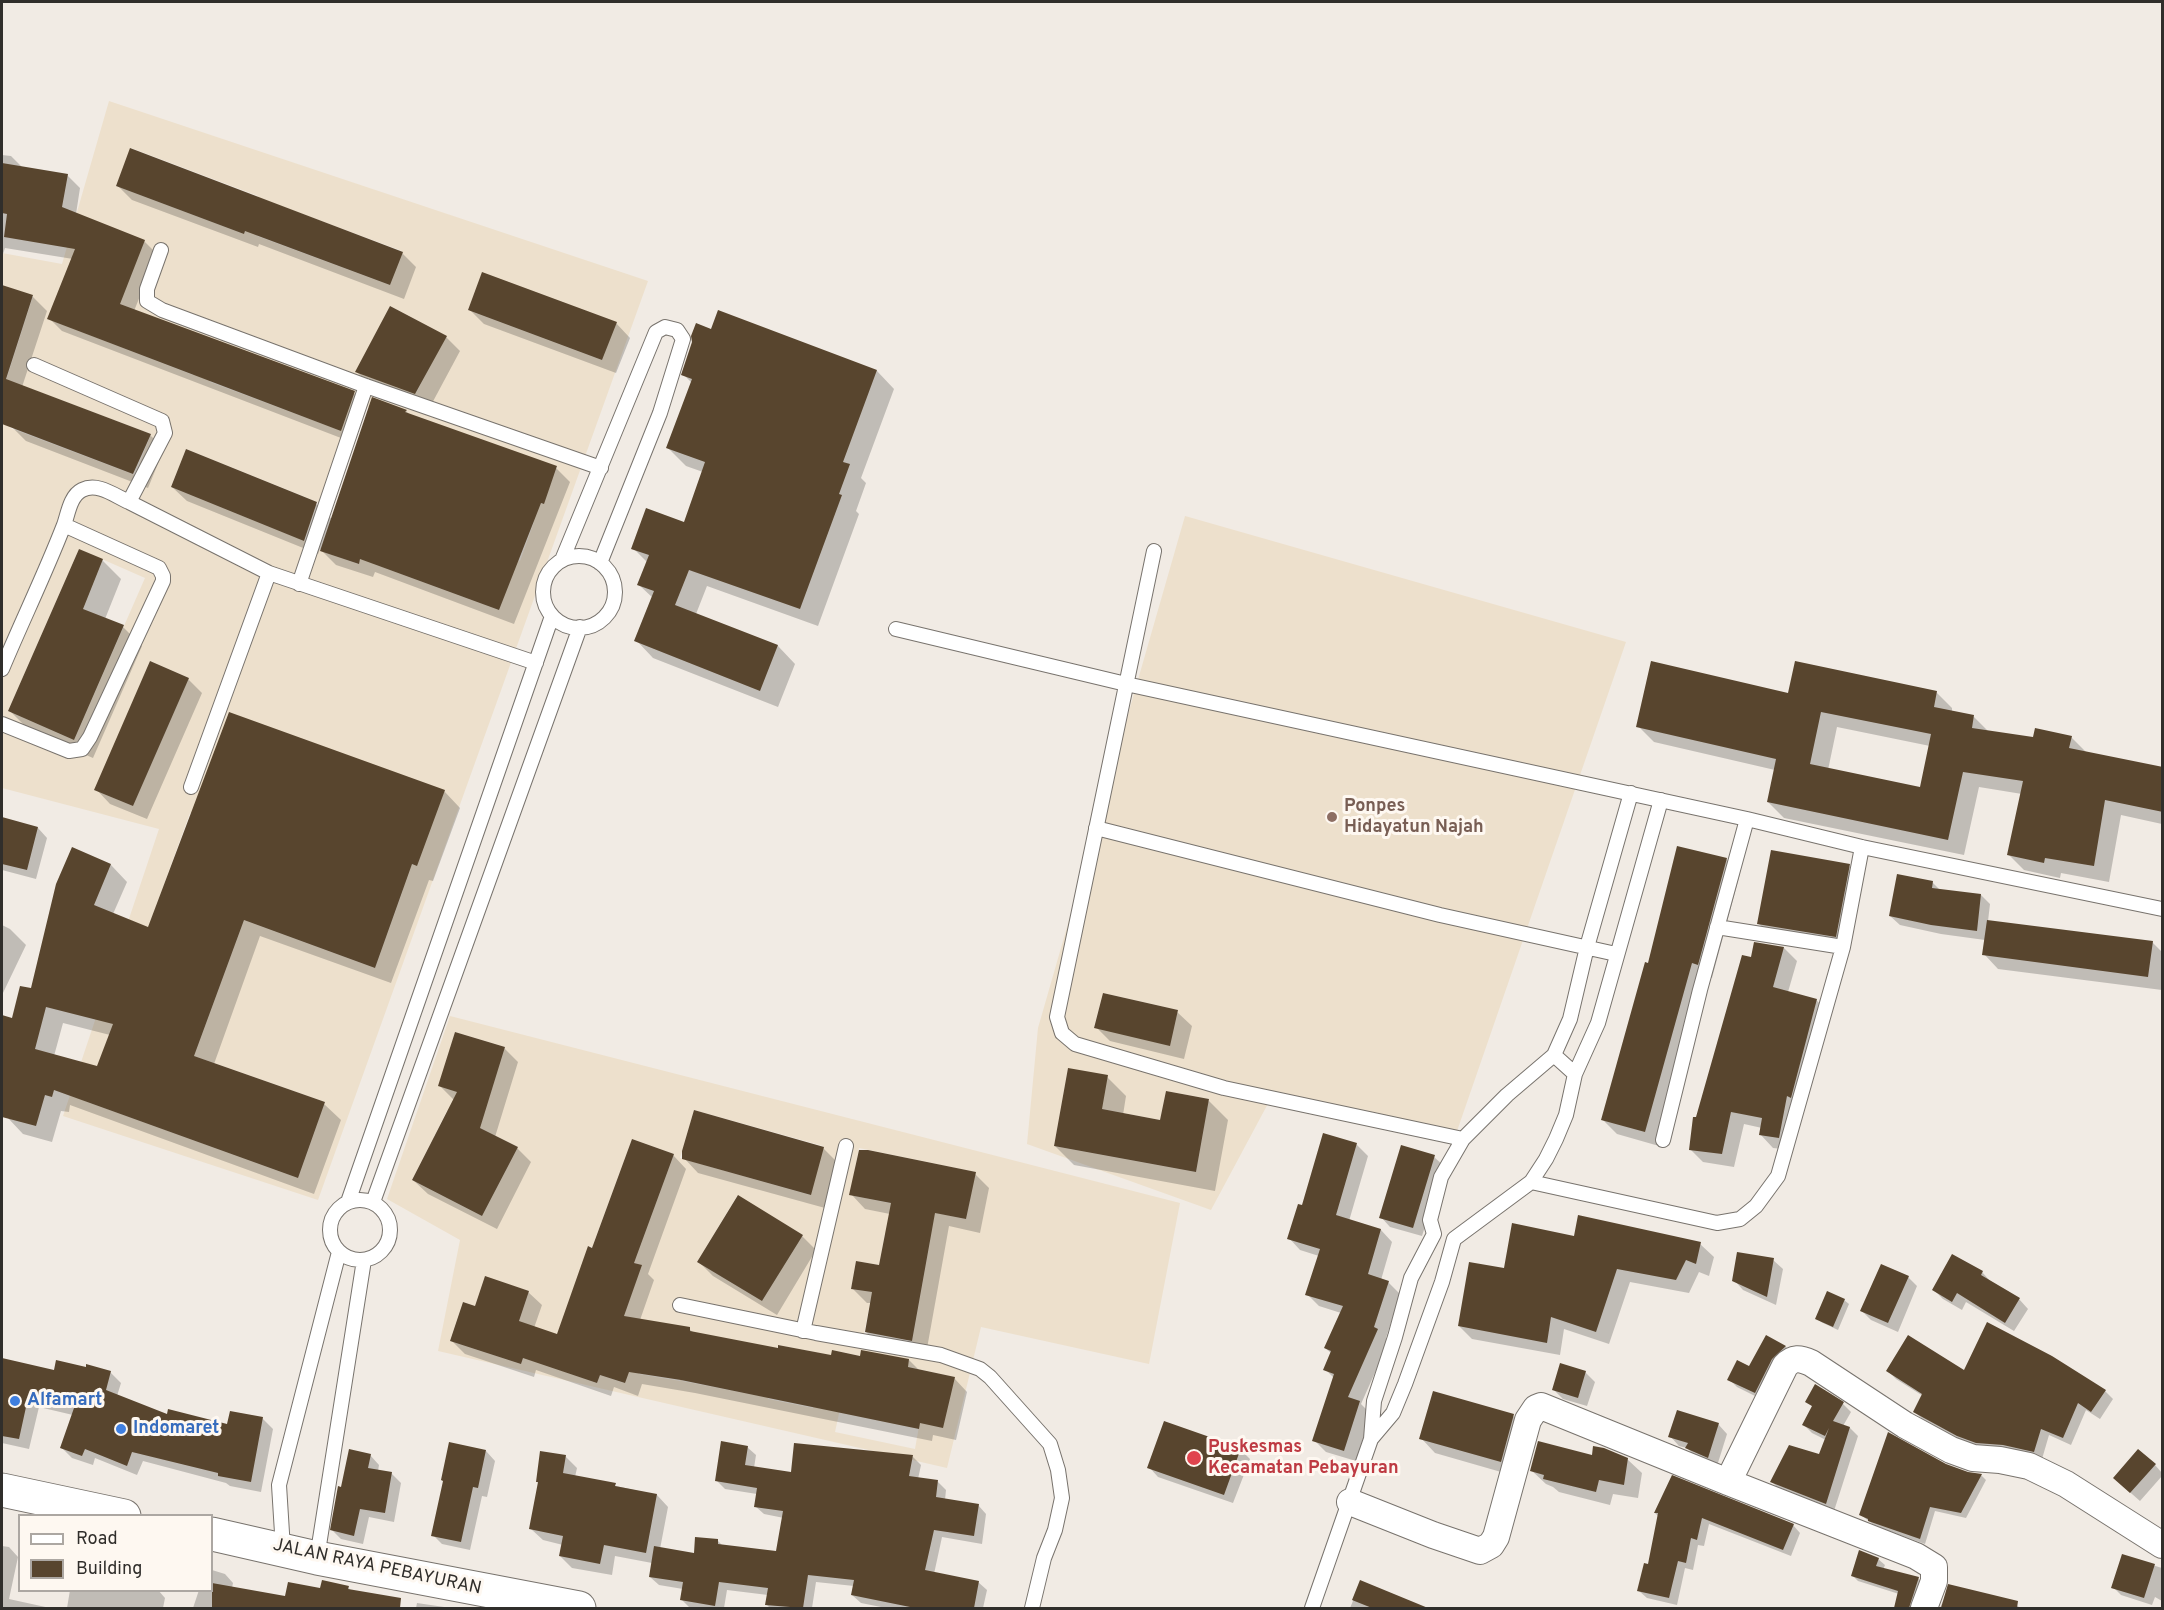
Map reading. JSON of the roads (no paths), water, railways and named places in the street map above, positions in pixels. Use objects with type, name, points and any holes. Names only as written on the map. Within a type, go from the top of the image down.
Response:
[{"type":"main road","points":[[2,1490],[119,1514]]},
{"type":"main road","name":"JALAN RAYA PEBAYURAN","points":[[213,1534],[317,1558],[558,1606]]},
{"type":"street","points":[[1728,1482],[1785,1366],[1790,1360],[1797,1358],[1811,1363],[1905,1425],[1951,1450],[1973,1458],[2000,1460],[2029,1466],[2066,1484],[2163,1545]]},
{"type":"street","points":[[1350,1502],[1480,1551],[1491,1545],[1496,1537],[1528,1420],[1536,1408],[1541,1406],[1916,1556],[1934,1567],[1934,1581],[1924,1608]]},
{"type":"lane","points":[[161,250],[147,289],[147,301],[162,310],[366,386],[601,468]]},
{"type":"lane","points":[[562,560],[576,557],[588,558],[600,563],[609,572],[614,583],[615,595],[612,608],[605,618],[595,625],[572,628],[561,624],[546,608],[543,594],[545,581],[552,569],[562,560],[656,332],[665,327],[676,330],[684,339],[660,414],[600,563]]},
{"type":"lane","points":[[34,365],[162,421],[165,433],[129,502]]},
{"type":"lane","points":[[299,584],[366,386]]},
{"type":"lane","points":[[2,669],[64,525],[73,497],[85,488],[100,488],[269,573],[536,663]]},
{"type":"lane","points":[[2,724],[69,751],[82,749],[90,737],[163,581],[159,568],[64,525]]},
{"type":"lane","points":[[1154,552],[1057,1017],[1062,1033],[1075,1044],[1224,1088],[1463,1139]]},
{"type":"lane","points":[[191,787],[269,573]]},
{"type":"lane","points":[[348,1202],[552,616]]},
{"type":"lane","points":[[373,1202],[580,627]]},
{"type":"lane","points":[[896,629],[1126,684],[1631,793],[1862,847],[2163,909]]},
{"type":"lane","points":[[1312,1608],[1371,1439],[1374,1401],[1411,1278],[1434,1234],[1430,1220],[1441,1177],[1463,1139],[1507,1095],[1554,1055],[1570,1018],[1587,947],[1631,793]]},
{"type":"lane","points":[[1371,1439],[1393,1413],[1442,1282],[1454,1239],[1531,1182],[1546,1159],[1566,1115],[1575,1074],[1598,1023],[1661,800]]},
{"type":"lane","points":[[1663,1140],[1747,819]]},
{"type":"lane","points":[[1096,828],[1440,915],[1616,954]]},
{"type":"lane","points":[[1531,1182],[1717,1223],[1740,1219],[1756,1206],[1778,1176],[1843,947],[1862,847]]},
{"type":"lane","points":[[1717,927],[1843,947]]},
{"type":"lane","points":[[1554,1055],[1575,1074]]},
{"type":"lane","points":[[803,1330],[846,1146]]},
{"type":"lane","points":[[365,1200],[373,1202],[380,1207],[388,1219],[390,1234],[384,1248],[378,1254],[364,1260],[351,1259],[339,1252],[330,1234],[333,1215],[348,1202],[365,1200]]},
{"type":"lane","points":[[1434,1234],[1454,1239]]},
{"type":"lane","points":[[283,1549],[279,1485],[339,1252]]},
{"type":"lane","points":[[317,1558],[364,1260]]},
{"type":"lane","points":[[680,1305],[941,1355],[980,1369],[990,1377],[1050,1444],[1058,1470],[1062,1498],[1032,1608]]},
{"type":"place","name":"Ponpes Hidayatun Najah","points":[[1332,817]]},
{"type":"place","name":"Alfamart","points":[[15,1401]]},
{"type":"place","name":"Indomaret","points":[[121,1429]]},
{"type":"place","name":"Puskesmas Kecamatan Pebayuran","points":[[1194,1458]]}]
